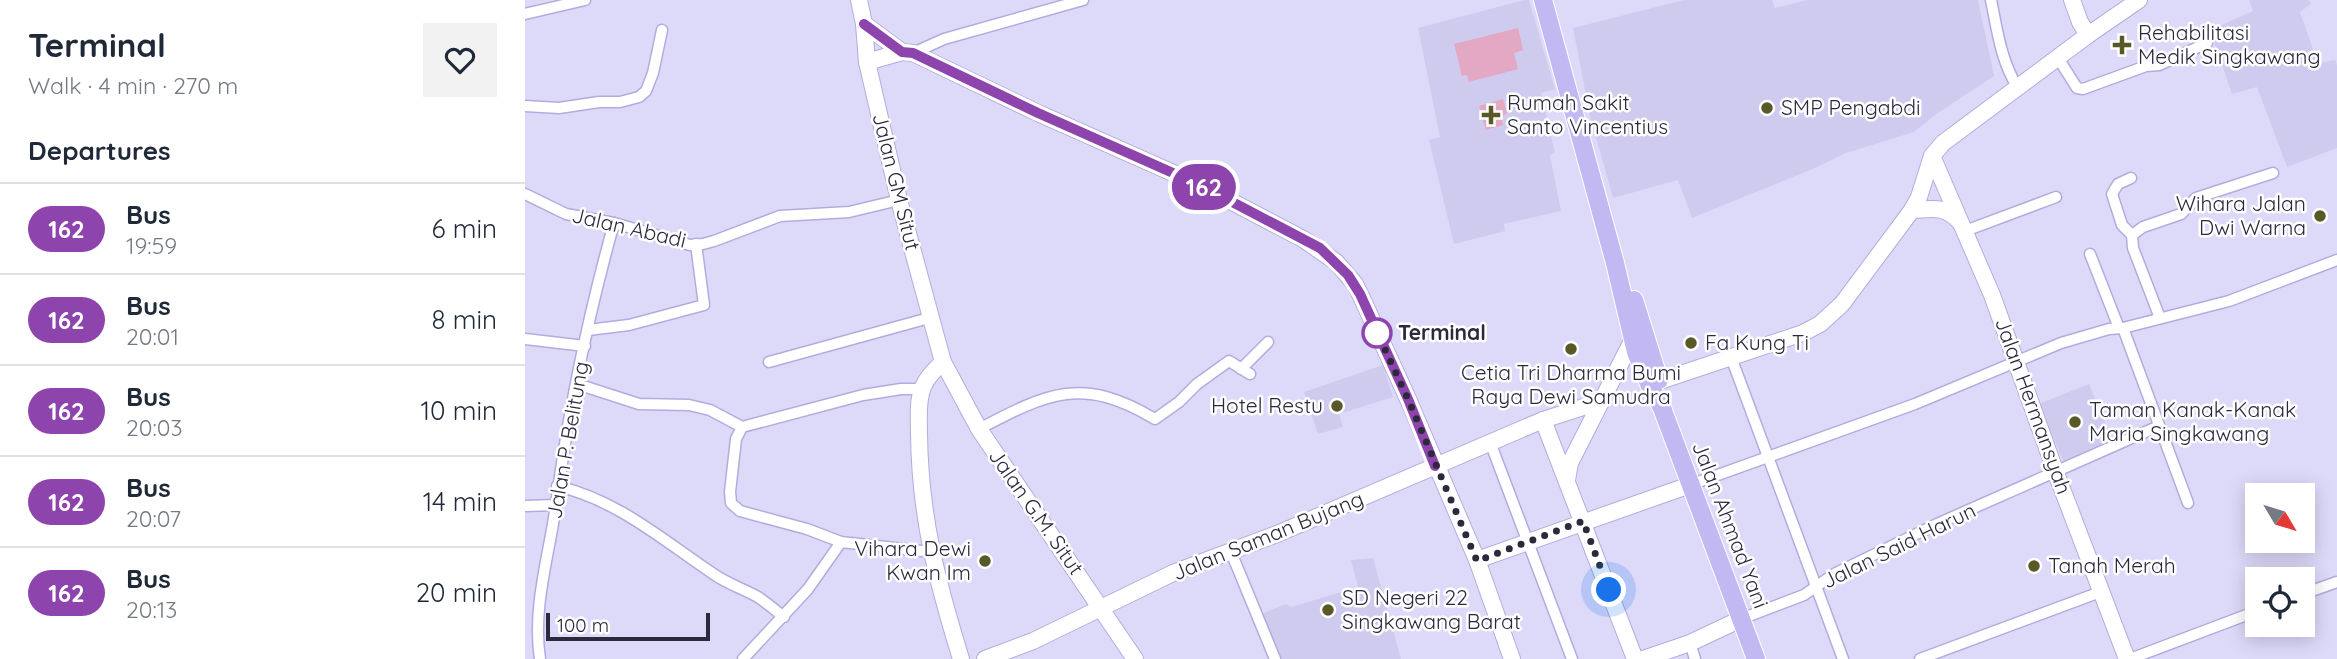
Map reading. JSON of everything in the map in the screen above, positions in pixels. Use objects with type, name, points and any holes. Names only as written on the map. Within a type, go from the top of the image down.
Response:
[{"type":"main road","points":[[1543,0],[1615,263],[1633,339],[1650,386],[1663,408]]},
{"type":"main road","points":[[1551,0],[1615,226],[1628,283],[1660,381],[1663,408]]},
{"type":"main road","name":"Jalan Ahmad Yani","points":[[1663,408],[1756,659]]},
{"type":"street","points":[[525,14],[538,5],[585,0]]},
{"type":"street","name":"Jalan GM Situt","points":[[859,0],[867,62],[899,200],[943,362]]},
{"type":"street","points":[[867,62],[1083,0]]},
{"type":"street","points":[[1991,0],[2009,74],[2018,88]]},
{"type":"street","points":[[2072,0],[2088,35]]},
{"type":"street","points":[[1660,381],[1803,333],[1826,320],[1849,295],[1912,210],[1932,156],[1952,134],[2139,0]]},
{"type":"street","points":[[864,24],[908,52],[1200,185],[1320,248],[1348,275],[1360,294],[1408,399],[1477,561],[1512,659]]},
{"type":"street","points":[[525,106],[559,108],[620,102],[639,97],[649,85],[662,30]]},
{"type":"street","points":[[2058,58],[2077,88],[2083,89],[2146,66],[2159,65],[2207,43]]},
{"type":"street","name":"Jalan Hermansyah","points":[[1932,156],[1964,228],[2129,659]]},
{"type":"street","points":[[2132,235],[2143,227],[2181,214],[2196,198],[2273,173]]},
{"type":"street","points":[[2131,178],[2118,184],[2112,194],[2122,225],[2132,235],[2133,248],[2160,318]]},
{"type":"street","name":"Jalan Abadi","points":[[525,194],[566,214],[614,223],[690,245],[714,241],[780,216],[849,212],[899,200]]},
{"type":"street","points":[[1912,210],[1946,210],[1964,228],[2056,197]]},
{"type":"street","name":"Jalan P. Belitung","points":[[540,659],[539,626],[544,567],[556,505],[563,487],[585,346],[594,330],[596,287],[614,223]]},
{"type":"street","points":[[594,330],[663,317],[704,305],[696,244]]},
{"type":"street","points":[[2090,254],[2188,503]]},
{"type":"street","points":[[1477,561],[1915,404],[2061,343],[2229,301],[2337,260]]},
{"type":"street","points":[[769,362],[929,318]]},
{"type":"street","points":[[525,339],[585,346]]},
{"type":"street","points":[[1567,482],[1570,463],[1633,339]]},
{"type":"street","points":[[979,429],[1051,395],[1076,392],[1118,400],[1155,419],[1229,361],[1245,371],[1268,342]]},
{"type":"street","points":[[1731,357],[1843,659]]},
{"type":"street","points":[[943,362],[922,389],[919,450],[924,512],[931,552],[961,659]]},
{"type":"street","name":"Jalan G.M. Situt","points":[[943,362],[979,429],[1135,659]]},
{"type":"street","points":[[577,384],[639,404],[689,405],[710,410],[742,427],[863,395],[901,389],[922,389]]},
{"type":"street","name":"Jalan Saman Bujang","points":[[1101,607],[1173,573],[1277,534],[1543,420],[1602,401]]},
{"type":"street","points":[[1543,420],[1635,659]]},
{"type":"street","name":"Jalan Said Harun","points":[[1741,619],[1804,595],[1834,574],[1937,524],[2159,426]]},
{"type":"street","points":[[742,427],[736,439],[730,492],[731,503],[740,511],[807,529],[841,542],[931,552]]},
{"type":"street","points":[[1490,442],[1572,659]]},
{"type":"street","points":[[563,487],[608,504],[716,575],[760,598],[784,617]]},
{"type":"street","points":[[525,506],[556,505]]},
{"type":"street","points":[[743,659],[784,617],[821,573],[841,542]]},
{"type":"street","points":[[1230,552],[1275,659]]},
{"type":"street","points":[[2315,590],[2337,582]]},
{"type":"street","points":[[1920,659],[2102,591]]},
{"type":"street","points":[[985,659],[1033,641],[1101,607]]},
{"type":"street","points":[[2129,659],[2245,616]]},
{"type":"street","points":[[1643,659],[1690,643],[1741,619]]},
{"type":"street","points":[[525,626],[539,626]]},
{"type":"street","points":[[1690,643],[1695,659]]},
{"type":"shaded area","name":"Rumah Sakit Santo Vincentius","points":[[1529,0],[1555,89],[1541,93],[1555,153],[1550,155],[1561,211],[1504,224],[1505,231],[1454,244],[1429,140],[1440,137],[1418,28]]},
{"type":"shaded area","name":"SMP Pengabdi","points":[[1684,0],[1772,0],[1775,8],[1807,0],[1978,0],[1994,76],[1914,132],[1846,153],[1692,218],[1678,180],[1613,198],[1590,116],[1573,28]]},
{"type":"shaded area","points":[[2249,0],[2309,0],[2311,4],[2300,12],[2318,63],[2335,60],[2337,65],[2337,148],[2287,167],[2257,87],[2232,94],[2210,30],[2253,11]]},
{"type":"shaded area","points":[[1518,28],[1523,50],[1514,53],[1518,69],[1469,82],[1467,75],[1462,76],[1454,44]]},
{"type":"shaded area","points":[[1503,99],[1507,114],[1501,116],[1503,125],[1486,130],[1479,106]]},
{"type":"shaded area","name":"Hotel Restu","points":[[1383,365],[1393,397],[1339,414],[1343,427],[1318,434],[1304,392]]},
{"type":"shaded area","name":"Taman Kanak-Kanak Maria Singkawang","points":[[2089,384],[2112,440],[2064,463],[2039,404]]},
{"type":"shaded area","name":"SD Negeri 22 Singkawang Barat","points":[[1373,558],[1401,659],[1278,659],[1261,614],[1286,604],[1291,607],[1358,587],[1351,560]]},
{"type":"bus line","name":"162","points":[[864,24],[902,52],[913,53],[1038,113],[1200,185],[1320,248],[1355,284],[1408,399],[1435,466]]},
{"type":"place","name":"Rehabilitasi Medik Singkawang","points":[[2122,45]]},
{"type":"place","name":"SMP Pengabdi","points":[[1767,108]]},
{"type":"place","name":"Rumah Sakit Santo Vincentius","points":[[1491,115]]},
{"type":"place","name":"Wihara Jalan Dwi Warna","points":[[2320,216]]},
{"type":"place","name":"Terminal","points":[[1377,333]]},
{"type":"place","name":"Fa Kung Ti","points":[[1691,343]]},
{"type":"place","name":"Cetia Tri Dharma Bumi Raya Dewi Samudra","points":[[1571,349]]},
{"type":"place","name":"Hotel Restu","points":[[1337,406]]},
{"type":"place","name":"Taman Kanak-Kanak Maria Singkawang","points":[[2075,422]]},
{"type":"place","name":"Vihara Dewi Kwan Im","points":[[985,561]]},
{"type":"place","name":"Tanah Merah","points":[[2034,566]]},
{"type":"place","name":"SD Negeri 22 Singkawang Barat","points":[[1328,610]]},
{"type":"route","points":[[1377,333],[1376,330],[1477,561],[1583,521],[1609,590]]}]
